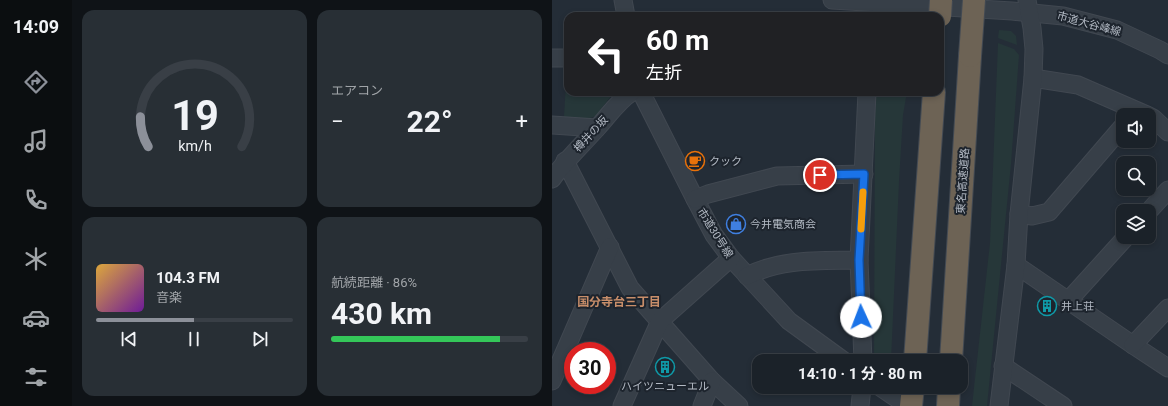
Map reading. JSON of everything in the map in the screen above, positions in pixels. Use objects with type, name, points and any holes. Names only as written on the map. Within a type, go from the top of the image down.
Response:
[{"type":"highway","points":[[940,12],[941,0]]},
{"type":"highway","name":"東名高速道路","points":[[951,354],[974,0]]},
{"type":"highway","points":[[915,354],[934,96]]},
{"type":"highway","points":[[911,406],[912,394]]},
{"type":"highway","points":[[948,406],[949,394]]},
{"type":"street","points":[[623,0],[625,12]]},
{"type":"street","name":"市道大谷峰線","points":[[832,0],[876,6],[1028,6],[1117,30],[1168,55]]},
{"type":"street","points":[[999,406],[1016,265],[1019,214],[1033,78],[1034,49],[1028,6]]},
{"type":"street","points":[[552,58],[564,58]]},
{"type":"street","points":[[1033,78],[1078,86],[1128,108]]},
{"type":"street","name":"樽井の坂","points":[[552,179],[565,161],[627,96]]},
{"type":"street","name":"市道30号線","points":[[643,96],[694,199],[714,235],[731,258],[790,321],[835,354]]},
{"type":"street","points":[[862,354],[859,260],[867,96]]},
{"type":"street","points":[[1156,121],[1168,132]]},
{"type":"street","points":[[552,125],[597,128]]},
{"type":"street","points":[[1019,214],[1032,216],[1049,212],[1116,134]]},
{"type":"street","points":[[565,161],[630,288],[712,381],[739,406]]},
{"type":"street","points":[[694,199],[777,176],[864,174]]},
{"type":"street","points":[[1155,204],[1168,190]]},
{"type":"street","points":[[1068,301],[1120,244]]},
{"type":"street","points":[[552,381],[610,247]]},
{"type":"street","points":[[622,406],[660,321],[731,258]]},
{"type":"street","points":[[747,276],[758,270],[793,262],[859,260]]},
{"type":"street","points":[[1016,265],[1168,368]]},
{"type":"street","points":[[1133,345],[1168,308]]},
{"type":"street","points":[[1003,366],[1063,406]]},
{"type":"street","points":[[702,406],[712,381]]},
{"type":"street","points":[[860,406],[861,394]]},
{"type":"street","points":[[890,394],[908,406]]},
{"type":"shaded area","points":[[999,30],[1011,31],[1016,36],[1017,45],[998,38]]},
{"type":"shaded area","points":[[998,43],[1014,49],[1019,55],[1011,164],[987,406],[972,406],[990,243]]},
{"type":"shaded area","points":[[565,96],[611,96],[596,116],[587,119],[564,117]]},
{"type":"shaded area","points":[[876,96],[906,96],[903,115],[899,181],[891,354],[874,354]]},
{"type":"slow traffic","points":[[861,229],[863,192]]},
{"type":"place","name":"クック","points":[[695,161]]},
{"type":"place","name":"今井電気商会","points":[[736,224]]},
{"type":"place","name":"井上荘","points":[[1047,306]]},
{"type":"place","name":"ハイツニューエル","points":[[665,367]]},
{"type":"district","name":"国分寺台三丁目","points":[[619,302]]},
{"type":"route","points":[[820,175],[864,174],[859,260],[861,317]]}]
